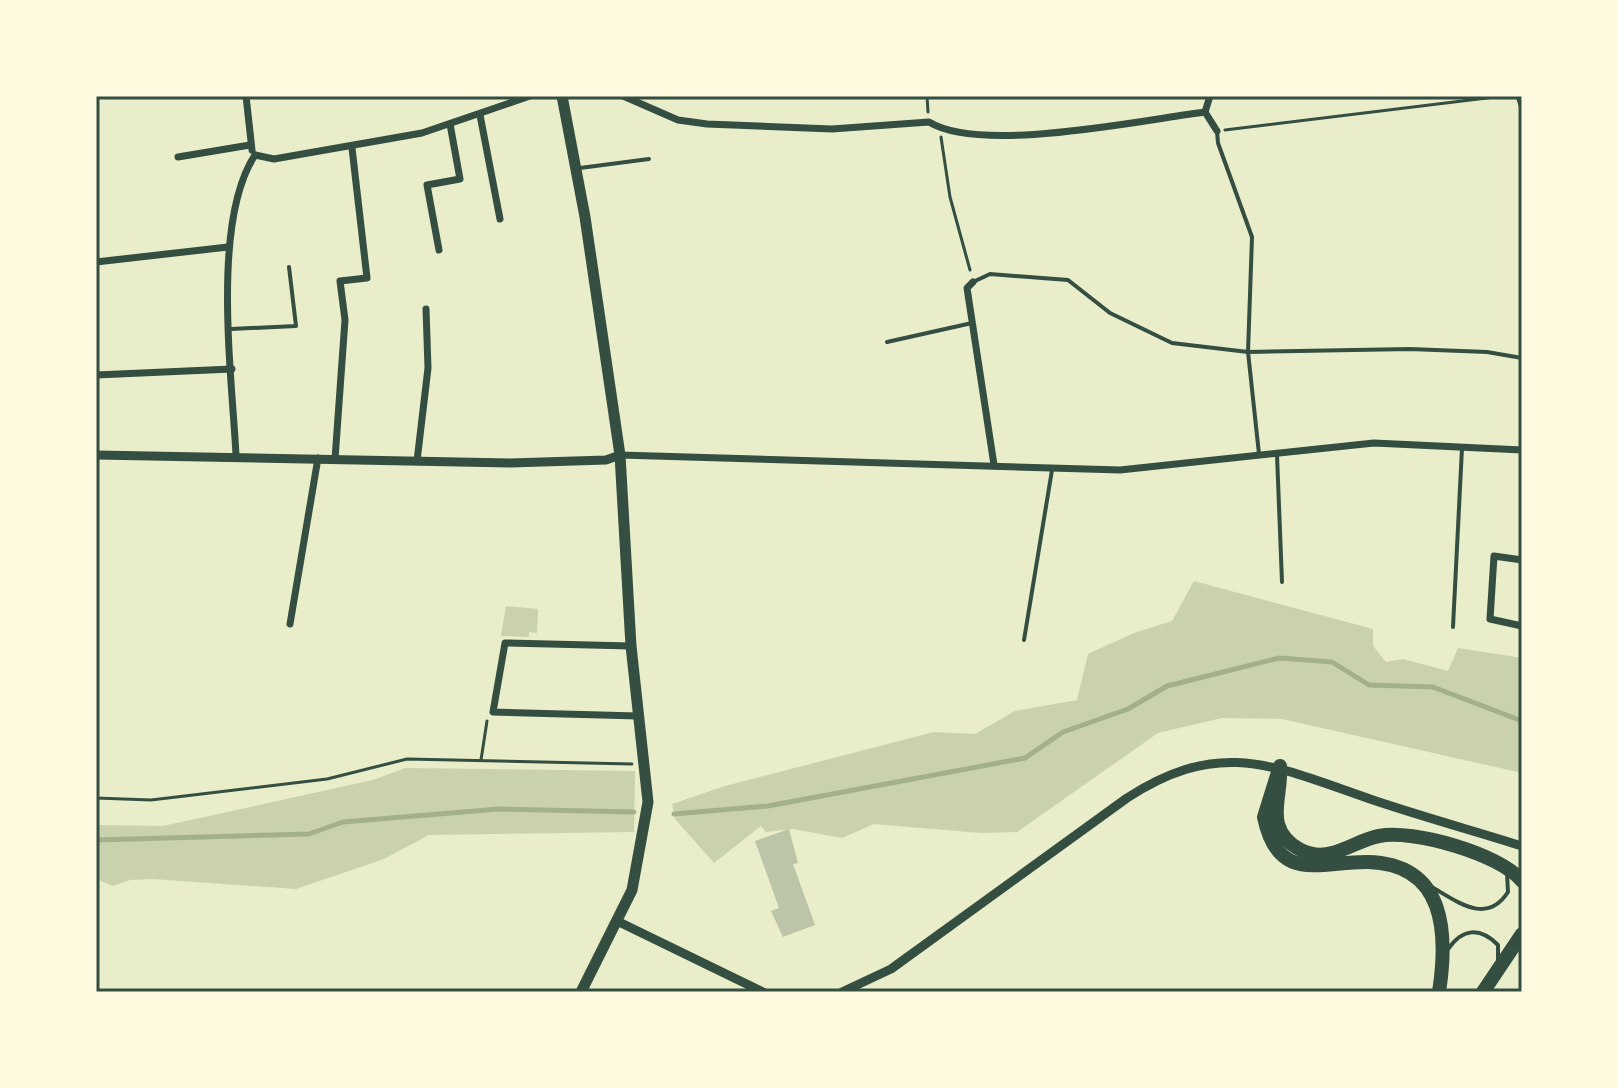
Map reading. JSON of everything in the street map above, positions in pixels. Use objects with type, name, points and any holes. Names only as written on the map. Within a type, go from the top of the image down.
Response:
[{"type":"highway","points":[[1280,766],[1279,826],[1291,842],[1304,852],[1321,856],[1376,836],[1414,836],[1495,860],[1511,868],[1522,881]]},
{"type":"highway","points":[[1280,766],[1264,817],[1270,838],[1285,856],[1308,867],[1381,863],[1416,878],[1439,909],[1444,932],[1439,992]]},
{"type":"highway","points":[[1483,992],[1522,934]]},
{"type":"main road","points":[[562,96],[620,455],[631,646],[648,802],[632,890],[581,992]]},
{"type":"street","points":[[246,96],[250,145],[255,155]]},
{"type":"street","points":[[255,155],[274,159],[352,148],[450,124],[530,96]]},
{"type":"street","points":[[623,96],[678,120],[707,124],[832,129],[929,122],[940,129],[1016,136],[1205,112]]},
{"type":"street","points":[[1210,96],[1205,112],[1217,131]]},
{"type":"street","points":[[1519,96],[1522,105]]},
{"type":"street","points":[[480,115],[500,219]]},
{"type":"street","points":[[439,250],[427,185],[460,179],[450,124]]},
{"type":"street","points":[[178,157],[250,145]]},
{"type":"street","points":[[335,459],[345,320],[340,281],[367,278],[352,148]]},
{"type":"street","points":[[236,455],[228,247],[245,170],[255,155]]},
{"type":"street","points":[[96,262],[228,247]]},
{"type":"street","points":[[973,282],[967,288],[994,465]]},
{"type":"street","points":[[417,461],[428,368],[426,309]]},
{"type":"street","points":[[96,375],[232,369]]},
{"type":"street","points":[[96,455],[538,462],[606,460],[620,455],[994,465],[1052,470],[1151,468],[1374,443],[1522,450]]},
{"type":"street","points":[[290,624],[318,458]]},
{"type":"street","points":[[1522,560],[1494,556],[1490,619],[1522,626]]},
{"type":"street","points":[[631,646],[505,643],[493,712],[638,716]]},
{"type":"street","points":[[844,992],[891,969],[1159,777],[1189,767],[1233,761],[1280,766],[1522,846]]},
{"type":"street","points":[[617,921],[763,992]]},
{"type":"lane","points":[[1217,131],[1218,143],[1252,237],[1248,352],[1259,457]]},
{"type":"lane","points":[[574,169],[649,159]]},
{"type":"lane","points":[[231,329],[296,326],[289,267]]},
{"type":"lane","points":[[973,282],[990,274],[1068,280],[1110,313],[1172,343],[1248,352],[1410,349],[1487,352],[1522,358]]},
{"type":"lane","points":[[887,342],[972,323]]},
{"type":"lane","points":[[1453,627],[1462,448]]},
{"type":"lane","points":[[1277,455],[1282,582]]},
{"type":"lane","points":[[1024,640],[1052,470]]},
{"type":"lane","points":[[1416,878],[1475,911],[1491,909],[1508,892],[1510,880],[1495,860]]},
{"type":"lane","points":[[1444,954],[1462,934],[1476,931],[1486,934],[1498,945],[1498,971]]},
{"type":"path","points":[[927,96],[929,122]]},
{"type":"path","points":[[1217,131],[1503,96]]},
{"type":"path","points":[[940,129],[950,197],[973,282]]},
{"type":"path","points":[[481,760],[487,720],[493,712]]},
{"type":"path","points":[[96,798],[151,800],[327,779],[407,759],[644,765]]},
{"type":"green space","points":[[1194,581],[1373,629],[1373,646],[1386,662],[1403,659],[1448,671],[1458,648],[1522,658],[1522,773],[1282,719],[1222,718],[1158,733],[1017,832],[981,833],[874,824],[842,838],[793,829],[766,832],[761,826],[714,863],[675,819],[672,804],[725,786],[934,732],[975,734],[1015,711],[1077,700],[1088,654],[1134,633],[1172,621]]},
{"type":"green space","points":[[506,606],[538,609],[537,633],[529,632],[529,637],[501,636]]},
{"type":"green space","points":[[405,768],[635,771],[634,832],[429,835],[384,859],[296,889],[152,879],[130,880],[113,886],[96,879],[96,825],[163,826],[373,780]]},
{"type":"building","points":[[789,829],[798,863],[793,864],[815,925],[783,937],[771,911],[779,908],[755,841]]},
{"type":"waterway","points":[[674,814],[768,806],[1025,758],[1063,732],[1128,709],[1167,686],[1279,658],[1332,662],[1369,685],[1433,687],[1522,721]]},
{"type":"waterway","points":[[96,840],[309,834],[343,822],[499,809],[634,812]]}]
